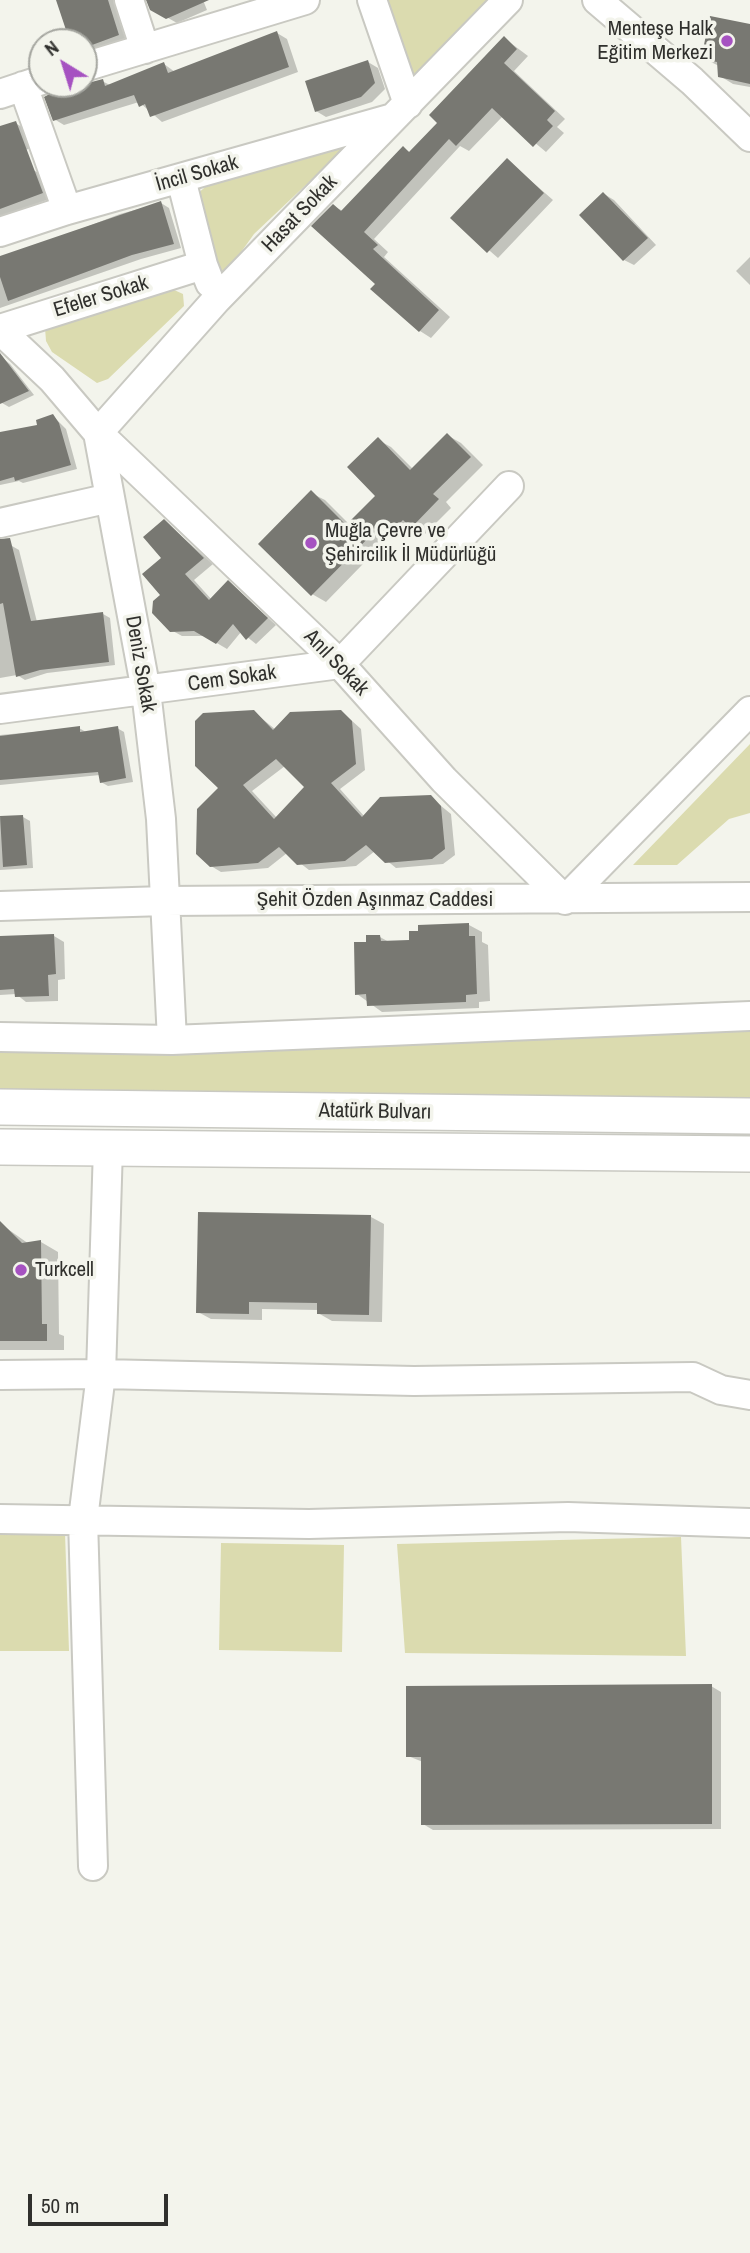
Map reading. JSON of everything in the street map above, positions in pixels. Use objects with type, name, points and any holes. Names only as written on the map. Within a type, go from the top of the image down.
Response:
[{"type":"main road","name":"Atatürk Bulvarı","points":[[0,1107],[750,1116]]},
{"type":"main road","name":"Atatürk Bulvarı","points":[[0,1147],[750,1154]]},
{"type":"street","points":[[129,0],[145,49]]},
{"type":"street","points":[[98,63],[302,0]]},
{"type":"street","points":[[372,0],[402,110]]},
{"type":"street","name":"Hasat Sokak","points":[[98,433],[217,299],[508,0]]},
{"type":"street","points":[[597,0],[692,81],[750,137]]},
{"type":"street","points":[[22,87],[67,210]]},
{"type":"street","name":"İncil Sokak","points":[[0,232],[402,110]]},
{"type":"street","points":[[181,178],[202,265],[217,299]]},
{"type":"street","name":"Efeler Sokak","points":[[0,330],[202,265]]},
{"type":"street","name":"Deniz Sokak","points":[[0,330],[52,379],[98,433],[146,691],[161,819],[172,1040]]},
{"type":"street","name":"Anıl Sokak","points":[[98,433],[340,664],[444,780],[565,900]]},
{"type":"street","points":[[340,664],[509,486]]},
{"type":"street","points":[[0,523],[110,498]]},
{"type":"street","name":"Cem Sokak","points":[[0,709],[340,664]]},
{"type":"street","points":[[565,900],[750,711]]},
{"type":"street","name":"Şehit Özden Aşınmaz Caddesi","points":[[0,906],[165,901],[750,897]]},
{"type":"street","points":[[0,1038],[172,1040],[750,1016]]},
{"type":"street","points":[[93,1866],[83,1519],[101,1374],[108,1147]]},
{"type":"street","points":[[0,1376],[101,1374],[414,1381],[693,1377],[721,1390],[750,1395]]},
{"type":"street","points":[[0,1518],[309,1524],[568,1517],[750,1523]]},
{"type":"green space","points":[[381,0],[493,0],[408,80]]},
{"type":"green space","points":[[338,146],[347,146],[254,234],[226,273],[215,267],[197,194],[210,183]]},
{"type":"green space","points":[[172,289],[183,294],[184,306],[108,379],[97,383],[52,352],[46,341],[45,328]]},
{"type":"green space","points":[[750,744],[750,813],[729,819],[677,865],[633,865]]},
{"type":"green space","points":[[750,1028],[750,1100],[0,1092],[0,1051]]},
{"type":"green space","points":[[0,1533],[65,1533],[69,1651],[0,1651]]},
{"type":"green space","points":[[681,1537],[686,1656],[405,1653],[397,1544]]},
{"type":"green space","points":[[221,1543],[344,1545],[342,1652],[219,1650]]},
{"type":"building","points":[[56,0],[108,0],[119,35],[98,43],[98,28],[65,28]]},
{"type":"building","points":[[146,0],[209,0],[166,19],[150,10]]},
{"type":"building","name":"Menteşe Halk Eğitim Merkezi","points":[[710,16],[750,24],[750,84],[718,77],[717,62],[701,59]]},
{"type":"building","points":[[277,31],[289,67],[150,117],[145,104],[139,107],[134,95],[53,121],[44,98],[98,98],[98,80],[103,79],[105,86],[164,62],[168,73]]},
{"type":"building","points":[[504,36],[517,49],[504,63],[555,111],[547,120],[553,126],[533,147],[492,108],[456,146],[449,139],[364,232],[378,245],[373,249],[439,310],[419,332],[370,289],[375,284],[311,226],[333,204],[341,211],[403,146],[409,152],[437,123],[429,115]]},
{"type":"building","points":[[368,60],[375,83],[361,97],[315,112],[305,81]]},
{"type":"building","points":[[16,121],[43,193],[0,209],[0,126]]},
{"type":"building","points":[[507,158],[544,193],[487,253],[450,218]]},
{"type":"building","points":[[603,192],[648,238],[623,261],[579,215]]},
{"type":"building","points":[[161,201],[174,244],[132,255],[8,301],[0,277],[0,256]]},
{"type":"building","points":[[0,353],[29,391],[0,404]]},
{"type":"building","points":[[53,414],[59,423],[71,465],[15,481],[14,477],[0,481],[0,432],[37,425],[36,420]]},
{"type":"building","points":[[447,433],[471,457],[433,494],[439,499],[411,528],[403,520],[392,531],[383,523],[311,596],[258,544],[311,490],[346,525],[375,496],[347,467],[378,437],[410,470]]},
{"type":"building","points":[[164,519],[204,558],[185,574],[209,600],[228,580],[268,618],[246,640],[233,624],[216,644],[194,631],[170,632],[152,613],[153,601],[160,595],[142,574],[161,558],[143,537]]},
{"type":"building","points":[[10,538],[31,621],[103,612],[109,662],[40,670],[16,677],[3,603],[0,604],[0,539]]},
{"type":"building","points":[[254,710],[273,730],[290,712],[341,710],[352,721],[356,764],[331,783],[362,817],[380,797],[431,795],[441,806],[445,849],[432,859],[385,863],[366,845],[345,861],[297,865],[279,847],[258,863],[210,867],[196,854],[197,809],[218,788],[195,766],[195,721],[203,713]],"holes":[[[276,759],[304,787],[274,819],[243,785]]]},
{"type":"building","points":[[80,726],[80,732],[118,726],[126,778],[100,783],[98,772],[0,780],[0,736]]},
{"type":"building","points":[[23,815],[27,865],[3,867],[0,816]]},
{"type":"building","points":[[469,923],[469,936],[475,936],[477,994],[466,995],[466,1002],[367,1006],[366,994],[355,995],[354,942],[366,942],[366,935],[380,935],[381,941],[409,940],[409,931],[418,931],[418,925]]},
{"type":"building","points":[[54,934],[56,974],[48,975],[49,996],[15,997],[14,989],[0,990],[0,936]]},
{"type":"building","points":[[198,1212],[371,1215],[369,1315],[317,1314],[317,1303],[249,1302],[249,1314],[196,1313]]},
{"type":"building","name":"Turkcell","points":[[0,1221],[22,1243],[41,1240],[42,1324],[47,1324],[47,1341],[0,1341]]},
{"type":"building","points":[[712,1684],[712,1824],[421,1825],[421,1757],[406,1757],[406,1686]]},
{"type":"place","name":"Menteşe Halk Eğitim Merkezi","points":[[727,41]]},
{"type":"place","name":"Muğla Çevre ve Şehircilik İl Müdürlüğü","points":[[311,543]]},
{"type":"place","name":"Turkcell","points":[[21,1270]]}]
